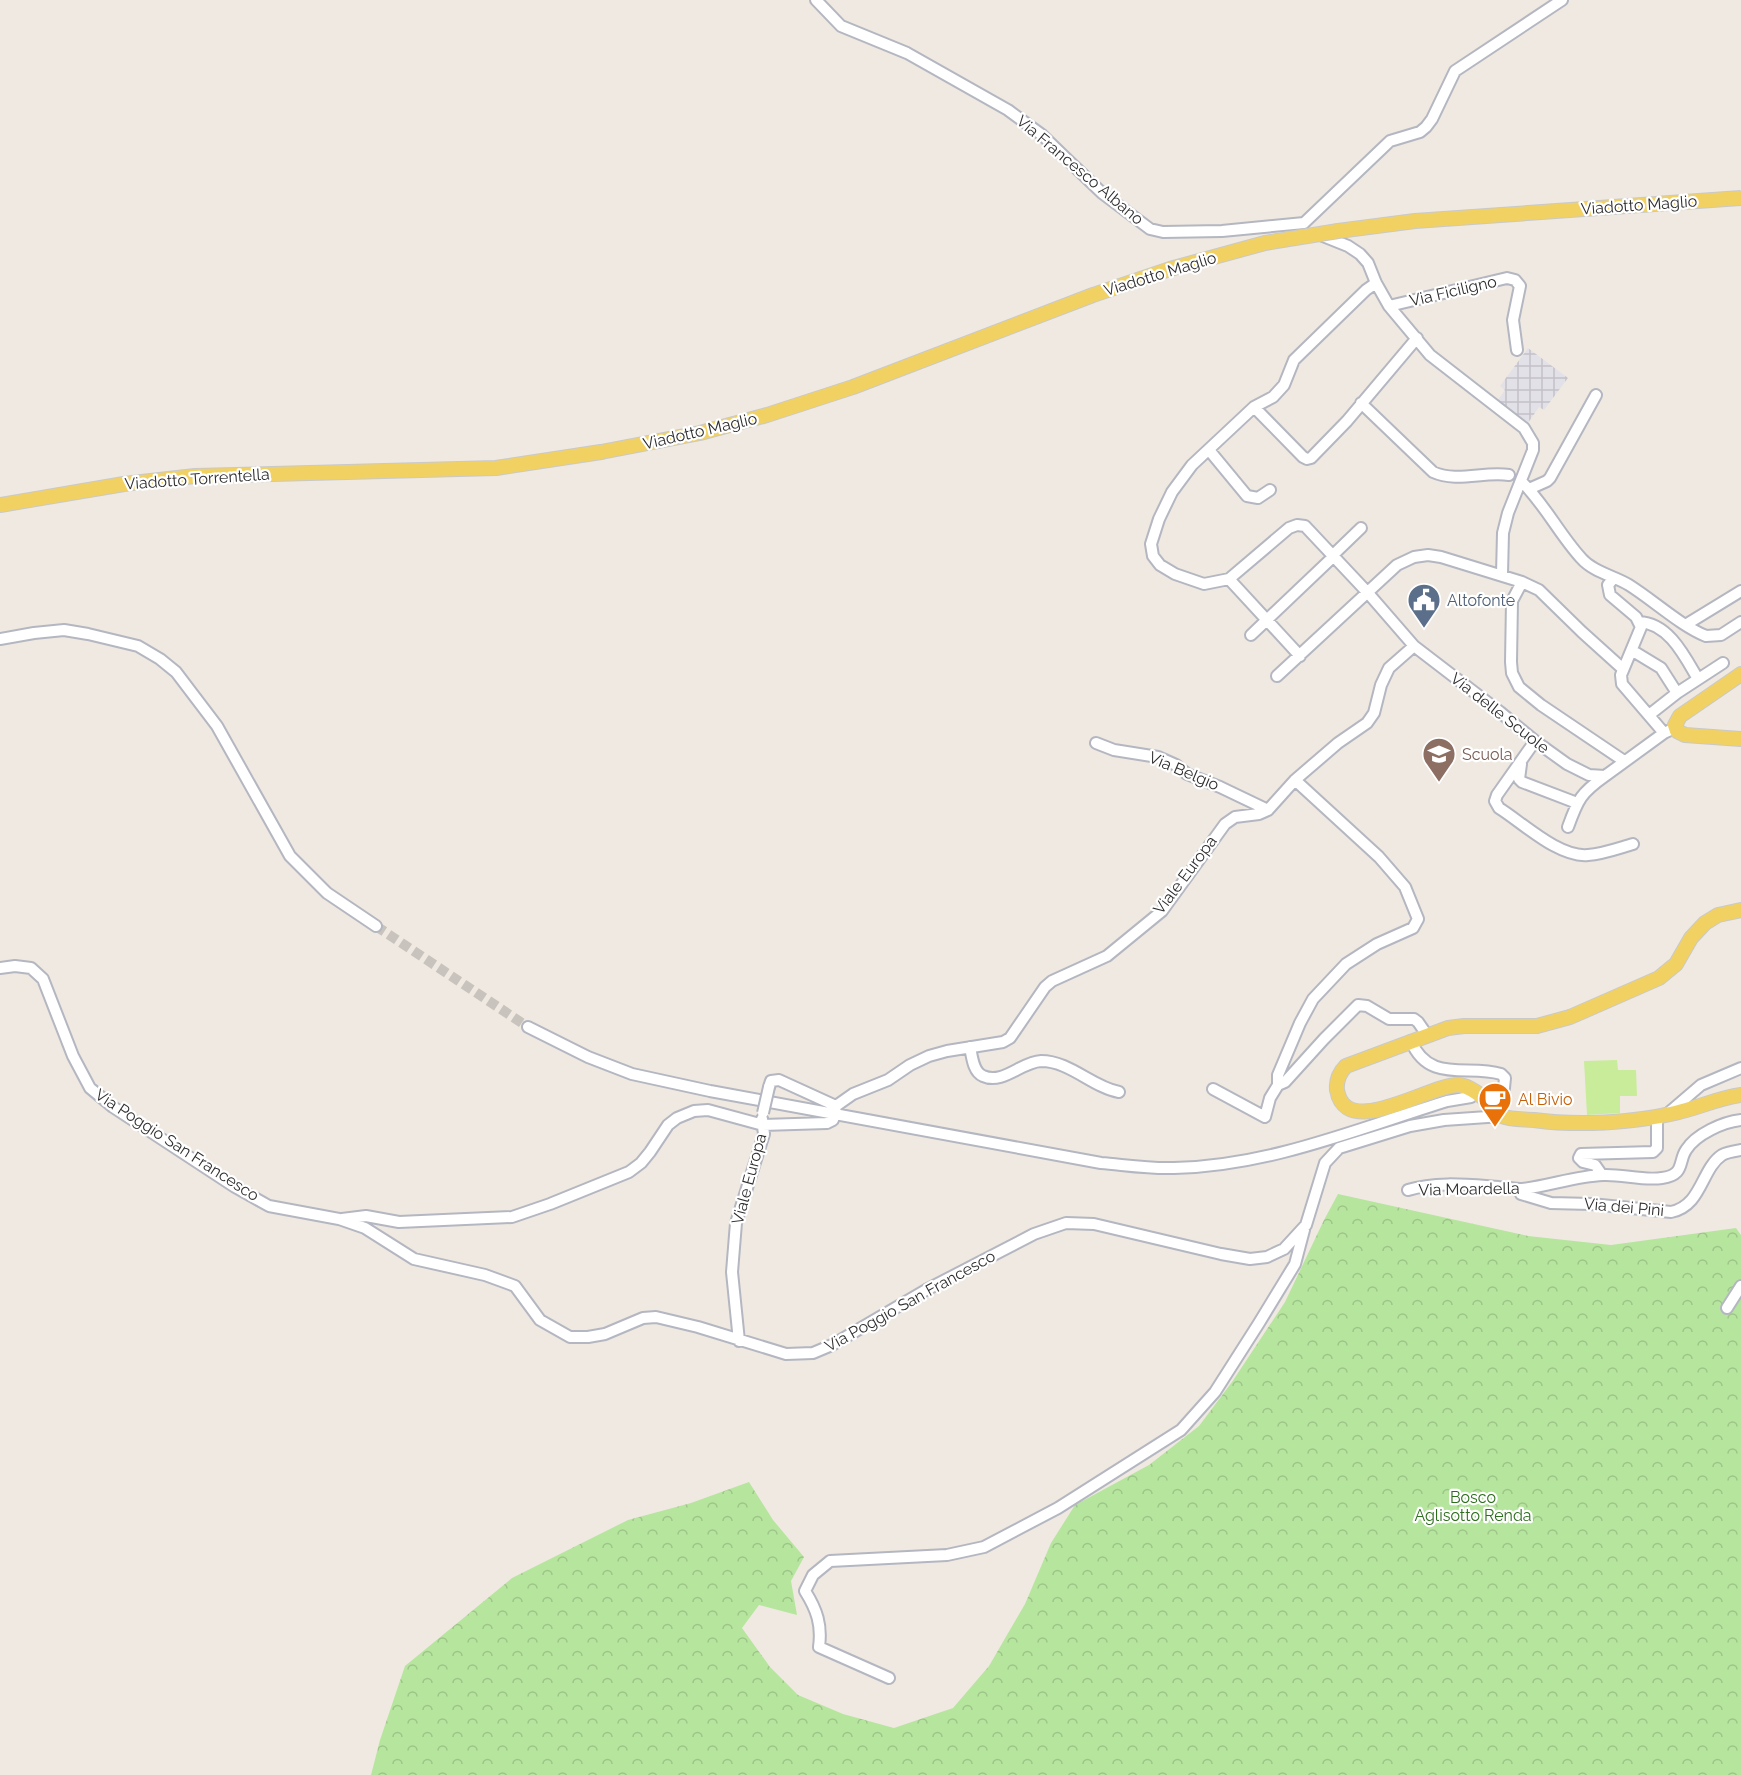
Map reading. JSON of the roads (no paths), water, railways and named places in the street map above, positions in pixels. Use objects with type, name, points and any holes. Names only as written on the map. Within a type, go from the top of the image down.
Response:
[{"type":"main road","name":"Viadotto Maglio","points":[[396,471],[496,468],[601,452],[700,433],[767,415],[853,387],[1093,295],[1170,269],[1265,243],[1415,221],[1741,198]]},
{"type":"main road","name":"Viadotto Torrentella","points":[[0,505],[124,484],[195,476],[396,471]]},
{"type":"main road","points":[[1741,675],[1680,716],[1670,731],[1685,735],[1741,739]]},
{"type":"main road","points":[[1741,910],[1719,915],[1705,923],[1691,938],[1676,963],[1659,978],[1570,1017],[1537,1026],[1448,1028],[1346,1066],[1337,1081],[1337,1092],[1342,1102],[1352,1110],[1364,1113],[1383,1109],[1448,1084],[1462,1085],[1474,1091],[1502,1116],[1546,1122],[1631,1121],[1661,1116],[1720,1098],[1741,1095]]},
{"type":"street","name":"Via Francesco Albano","points":[[816,0],[841,26],[907,53],[1008,110],[1042,135],[1102,193],[1150,229],[1222,231],[1304,224]]},
{"type":"street","points":[[1304,224],[1390,141],[1419,132],[1426,127],[1455,70],[1562,0]]},
{"type":"street","name":"Via Ficiligno","points":[[1304,224],[1314,232],[1348,246],[1360,254],[1368,263],[1376,284],[1389,306],[1430,355],[1524,428],[1531,438],[1533,450],[1520,480]]},
{"type":"street","name":"Via Ficiligno","points":[[1389,306],[1507,278],[1515,280],[1520,286],[1513,320],[1517,350]]},
{"type":"street","points":[[1300,656],[1229,579],[1204,584],[1175,574],[1155,560],[1151,540],[1172,492],[1192,465],[1254,407],[1273,397],[1284,385],[1294,360],[1366,290],[1376,284]]},
{"type":"street","points":[[1254,407],[1307,459],[1311,458],[1347,421],[1417,338]]},
{"type":"street","points":[[1361,403],[1433,472],[1447,477],[1500,474],[1520,480],[1547,481],[1596,395]]},
{"type":"street","points":[[1209,450],[1247,496],[1258,498],[1270,490]]},
{"type":"street","points":[[1502,574],[1503,533],[1520,480]]},
{"type":"street","points":[[1520,480],[1583,561],[1628,585],[1702,634],[1711,637],[1721,635],[1741,622]]},
{"type":"street","name":"Via delle Scuole","points":[[1229,579],[1289,528],[1297,525],[1308,528],[1414,646],[1567,764],[1590,775],[1605,776]]},
{"type":"street","points":[[1251,635],[1361,528]]},
{"type":"street","points":[[1277,676],[1404,561],[1428,555],[1502,574],[1539,590],[1623,669]]},
{"type":"street","points":[[1568,827],[1584,792],[1624,761],[1670,731],[1649,715],[1625,689],[1621,680],[1623,669],[1640,632],[1639,622],[1610,595],[1608,589],[1613,579]]},
{"type":"street","points":[[1522,582],[1512,601],[1511,662],[1512,673],[1519,687],[1541,705],[1624,761]]},
{"type":"street","points":[[1687,624],[1741,591]]},
{"type":"street","points":[[1639,622],[1648,622],[1671,639],[1698,679]]},
{"type":"street","points":[[0,639],[64,630],[138,646],[160,659],[176,672],[217,726],[290,856],[327,892],[376,926]]},
{"type":"street","points":[[1268,810],[1295,780],[1338,743],[1367,723],[1374,713],[1381,686],[1389,668],[1414,646]]},
{"type":"street","points":[[1632,651],[1661,668],[1677,693]]},
{"type":"street","points":[[1649,715],[1722,663]]},
{"type":"street","points":[[1535,741],[1496,798],[1499,808],[1545,841],[1574,854],[1588,855],[1633,844]]},
{"type":"street","name":"Via Belgio","points":[[1096,743],[1114,750],[1158,757],[1176,765],[1187,774],[1268,810]]},
{"type":"street","points":[[1521,763],[1519,779],[1522,782],[1577,803]]},
{"type":"street","points":[[1213,1089],[1265,1117],[1270,1098],[1278,1085],[1278,1075],[1313,999],[1346,964],[1377,944],[1413,928],[1418,919],[1405,887],[1379,857],[1295,780]]},
{"type":"street","name":"Viale Europa","points":[[339,1219],[366,1216],[399,1222],[512,1217],[629,1172],[650,1152],[668,1125],[677,1118],[694,1111],[708,1110],[763,1125],[827,1123],[833,1120],[835,1110],[853,1094],[888,1080],[910,1065],[929,1056],[970,1047],[994,1045],[1010,1038],[1045,987],[1052,981],[1107,956],[1162,911],[1225,824],[1235,818],[1268,810]]},
{"type":"street","name":"Via Poggio San Francesco","points":[[0,968],[15,966],[31,968],[43,979],[77,1064],[90,1088],[113,1107],[235,1187],[269,1206],[339,1219],[365,1228],[414,1259],[485,1275],[515,1286],[540,1320],[570,1337],[605,1334],[643,1318],[656,1317],[698,1327],[786,1354],[803,1354],[823,1349],[963,1271],[1044,1229],[1066,1223],[1094,1224],[1250,1259],[1267,1257],[1284,1249],[1306,1225],[1325,1163],[1339,1148],[1410,1126],[1444,1120],[1502,1116]]},
{"type":"street","points":[[1278,1085],[1286,1082],[1358,1005],[1367,1006],[1389,1019],[1414,1019],[1426,1035]]},
{"type":"street","points":[[528,1028],[588,1057],[632,1074],[710,1091],[835,1110],[1122,1165],[1171,1169],[1239,1162],[1303,1148],[1447,1101],[1472,1097]]},
{"type":"street","points":[[1411,1041],[1416,1053],[1431,1065],[1463,1072],[1502,1074],[1505,1078],[1504,1088],[1488,1095]]},
{"type":"street","points":[[970,1047],[975,1070],[982,1076],[1011,1074],[1029,1064],[1050,1062],[1119,1092]]},
{"type":"street","points":[[1602,1175],[1595,1165],[1583,1162],[1579,1158],[1581,1154],[1653,1152],[1657,1148],[1661,1116],[1701,1085],[1741,1068]]},
{"type":"street","name":"Viale Europa","points":[[739,1341],[732,1272],[736,1223],[764,1134],[764,1113],[771,1081],[779,1080],[835,1110]]},
{"type":"street","name":"Via Moardella","points":[[1408,1190],[1421,1186],[1447,1185],[1521,1189],[1602,1175],[1661,1179],[1677,1172],[1683,1162],[1684,1151],[1693,1142],[1721,1125],[1741,1120]]},
{"type":"street","name":"Via dei Pini","points":[[1521,1189],[1521,1194],[1551,1203],[1591,1204],[1671,1212],[1683,1209],[1721,1156],[1741,1150]]},
{"type":"street","points":[[889,1678],[819,1647],[821,1630],[815,1606],[805,1591],[813,1575],[830,1561],[947,1555],[984,1547],[1058,1508],[1122,1465],[1181,1430],[1215,1392],[1259,1323],[1295,1263],[1306,1225]]},
{"type":"street","points":[[1727,1308],[1741,1286]]},
{"type":"tunnel","points":[[376,926],[528,1027]]},
{"type":"place","name":"Altofonte","points":[[1424,629]]},
{"type":"place","name":"Scuola","points":[[1439,783]]},
{"type":"place","name":"Al Bivio","points":[[1495,1128]]},
{"type":"park label","name":"Bosco Aglisotto Renda","points":[[1473,1506]]}]
